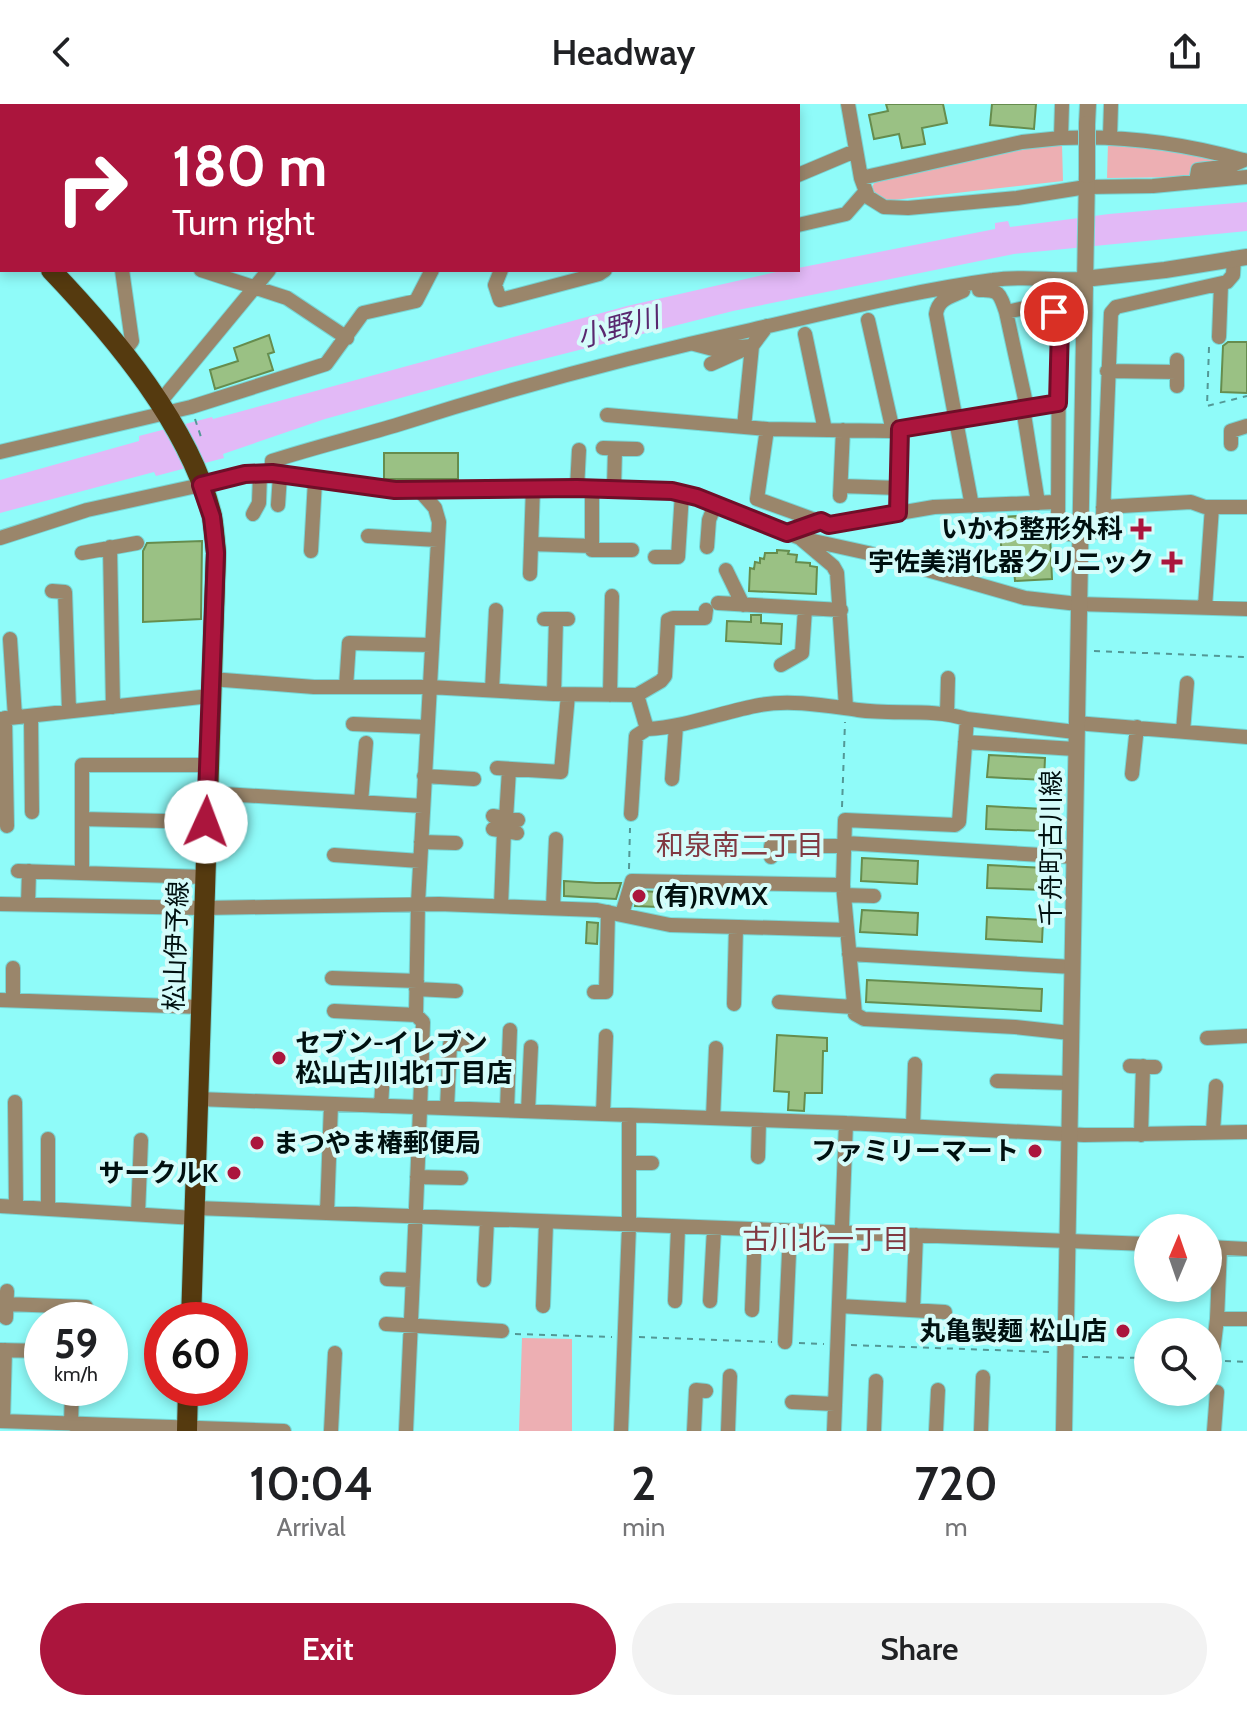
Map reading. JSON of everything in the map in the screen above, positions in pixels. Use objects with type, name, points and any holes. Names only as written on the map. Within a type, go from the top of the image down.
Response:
[{"type":"main road","points":[[53,272],[83,303],[164,410]]},
{"type":"main road","name":"松山伊予線","points":[[164,410],[186,447],[200,483],[212,517],[216,553],[192,1302]]},
{"type":"main road","points":[[187,1429],[188,1406]]},
{"type":"street","points":[[848,104],[855,151],[868,197],[884,207],[908,208],[1017,198],[1086,187],[1153,186],[1247,177]]},
{"type":"street","points":[[1061,138],[1062,104]]},
{"type":"street","name":"千舟町古川線","points":[[1064,1431],[1088,104]]},
{"type":"street","points":[[1110,137],[1111,104]]},
{"type":"street","points":[[800,225],[846,214],[864,184],[1022,142],[1110,137],[1174,143],[1245,159]]},
{"type":"street","points":[[800,174],[855,151]]},
{"type":"street","points":[[1196,182],[1198,170],[1230,166],[1245,159]]},
{"type":"street","points":[[278,505],[271,474],[272,461],[497,393],[692,343],[997,279],[1053,281],[1084,272],[1165,270],[1240,258]]},
{"type":"street","points":[[1006,312],[1037,305],[1059,317],[1058,526],[1067,534],[1092,534],[1100,527],[1103,507],[1108,325],[1111,313],[1116,307],[1221,285],[1233,275],[1240,258]]},
{"type":"street","points":[[122,272],[132,341],[122,354]]},
{"type":"street","points":[[207,272],[287,298],[347,338]]},
{"type":"street","points":[[164,410],[267,272]]},
{"type":"street","points":[[0,452],[326,364],[363,313],[416,301],[431,272]]},
{"type":"street","points":[[500,272],[495,285],[500,300],[602,272]]},
{"type":"street","points":[[1214,341],[1221,285]]},
{"type":"street","points":[[972,506],[936,314],[937,306],[943,300],[963,288],[1000,292],[1025,408],[1038,503]]},
{"type":"street","points":[[868,320],[897,430],[898,513]]},
{"type":"street","points":[[711,364],[752,346],[767,326]]},
{"type":"street","points":[[805,334],[825,430]]},
{"type":"street","points":[[692,343],[713,349],[752,346]]},
{"type":"street","points":[[744,427],[752,346]]},
{"type":"street","points":[[1107,371],[1177,373]]},
{"type":"street","points":[[607,415],[767,429],[897,430],[1058,403]]},
{"type":"street","points":[[1231,444],[1231,431],[1247,426]]},
{"type":"street","points":[[767,429],[757,499],[829,525],[934,507],[1056,502]]},
{"type":"street","points":[[843,430],[840,491],[899,488]]},
{"type":"street","points":[[614,488],[609,448],[637,449]]},
{"type":"street","points":[[579,450],[592,550],[632,550]]},
{"type":"street","points":[[0,538],[87,510],[245,474],[271,474],[378,489],[420,491],[614,488],[682,493],[794,536],[868,553],[1003,593],[1078,604],[1247,609]]},
{"type":"street","points":[[253,514],[271,474]]},
{"type":"street","points":[[311,551],[315,481]]},
{"type":"street","points":[[530,574],[533,488]]},
{"type":"street","points":[[416,1015],[418,903],[439,515],[420,491]]},
{"type":"street","points":[[655,557],[678,557],[682,493]]},
{"type":"street","points":[[1103,507],[1191,502],[1212,507],[1247,507]]},
{"type":"street","points":[[707,547],[709,520],[715,505]]},
{"type":"street","points":[[1205,607],[1212,507]]},
{"type":"street","points":[[794,536],[821,521]]},
{"type":"street","points":[[368,536],[438,540]]},
{"type":"street","points":[[794,536],[833,566],[839,581],[846,707]]},
{"type":"street","points":[[82,553],[137,543]]},
{"type":"street","points":[[531,544],[592,546]]},
{"type":"street","points":[[110,547],[113,707]]},
{"type":"street","points":[[726,570],[743,605]]},
{"type":"street","points":[[52,591],[65,592],[73,658],[69,711]]},
{"type":"street","points":[[610,695],[612,596]]},
{"type":"street","points":[[7,718],[113,707],[210,688],[429,687],[637,695],[665,676],[668,620],[705,618],[712,607],[743,605],[841,610]]},
{"type":"street","points":[[781,665],[802,653],[805,609]]},
{"type":"street","points":[[492,690],[496,610]]},
{"type":"street","points":[[501,906],[505,824],[503,769],[561,772],[561,694],[556,619]]},
{"type":"street","points":[[5,818],[3,767],[10,639]]},
{"type":"street","points":[[346,687],[349,643],[431,645]]},
{"type":"street","points":[[947,714],[948,678]]},
{"type":"street","points":[[1183,731],[1187,683]]},
{"type":"street","points":[[637,695],[647,729]]},
{"type":"street","points":[[631,814],[636,736],[647,729],[676,726],[764,704],[846,707],[947,714],[967,719],[1076,727],[1137,727],[1247,737]]},
{"type":"street","points":[[31,716],[27,789],[32,812]]},
{"type":"street","points":[[954,850],[967,719]]},
{"type":"street","points":[[353,724],[427,727]]},
{"type":"street","points":[[672,779],[676,726]]},
{"type":"street","points":[[1132,774],[1137,727]]},
{"type":"street","points":[[965,742],[1075,749]]},
{"type":"street","points":[[361,802],[366,743]]},
{"type":"street","points":[[82,872],[82,765],[208,765]]},
{"type":"street","points":[[424,776],[474,779]]},
{"type":"street","points":[[207,793],[423,806]]},
{"type":"street","points":[[82,819],[206,822]]},
{"type":"street","points":[[955,825],[845,820],[844,890],[855,1014],[864,1019],[1070,1033]]},
{"type":"street","points":[[553,907],[556,839]]},
{"type":"street","points":[[421,842],[456,843]]},
{"type":"street","points":[[771,857],[771,846],[845,844],[1075,857]]},
{"type":"street","points":[[334,855],[420,861]]},
{"type":"street","points":[[28,905],[24,871],[204,877]]},
{"type":"street","points":[[594,992],[606,992],[615,913],[632,881],[844,890],[874,896]]},
{"type":"street","points":[[0,904],[203,908],[418,903],[553,907],[615,913],[670,925],[847,930]]},
{"type":"street","points":[[734,1004],[736,927]]},
{"type":"street","points":[[849,954],[1073,967]]},
{"type":"street","points":[[13,968],[6,1000],[200,1007]]},
{"type":"street","points":[[332,978],[416,985],[448,995]]},
{"type":"street","points":[[779,1002],[853,1007]]},
{"type":"street","points":[[334,1011],[416,1015],[423,1022],[422,1107],[414,1217],[406,1431]]},
{"type":"street","points":[[507,1110],[510,1030]]},
{"type":"street","points":[[1207,1038],[1247,1036]]},
{"type":"street","points":[[602,1043],[603,1114]]},
{"type":"street","points":[[447,1108],[450,1044],[469,1044]]},
{"type":"street","points":[[528,1111],[531,1047]]},
{"type":"street","points":[[713,1118],[716,1048]]},
{"type":"street","points":[[913,1126],[915,1064]]},
{"type":"street","points":[[1141,1135],[1142,1066]]},
{"type":"street","points":[[381,1106],[383,1073]]},
{"type":"street","points":[[997,1081],[1069,1083]]},
{"type":"street","points":[[1213,1131],[1216,1086]]},
{"type":"street","points":[[198,1099],[1068,1133],[1193,1135],[1213,1131],[1247,1132]]},
{"type":"street","points":[[15,1102],[16,1207]]},
{"type":"street","points":[[327,1213],[331,1104]]},
{"type":"street","points":[[621,1431],[629,1226],[629,1115]]},
{"type":"street","points":[[758,1157],[759,1120]]},
{"type":"street","points":[[834,1431],[846,1123]]},
{"type":"street","points":[[48,1139],[48,1209]]},
{"type":"street","points":[[138,1214],[141,1140]]},
{"type":"street","points":[[629,1163],[652,1163]]},
{"type":"street","points":[[417,1177],[461,1178]]},
{"type":"street","points":[[0,1206],[138,1214],[327,1213],[1134,1243]]},
{"type":"street","points":[[484,1280],[487,1220]]},
{"type":"street","points":[[543,1306],[546,1223]]},
{"type":"street","points":[[675,1301],[678,1228]]},
{"type":"street","points":[[710,1301],[714,1229]]},
{"type":"street","points":[[752,1310],[755,1230]]},
{"type":"street","points":[[785,1342],[790,1231]]},
{"type":"street","points":[[913,1310],[916,1235]]},
{"type":"street","points":[[1222,1247],[1247,1249]]},
{"type":"street","points":[[387,1279],[412,1280]]},
{"type":"street","points":[[6,1304],[24,1306]]},
{"type":"street","points":[[839,1306],[945,1312]]},
{"type":"street","points":[[1222,1319],[1247,1319]]},
{"type":"street","points":[[386,1324],[502,1331]]},
{"type":"street","points":[[24,1351],[2,1350],[2,1421],[20,1426],[284,1431]]},
{"type":"street","points":[[331,1431],[335,1353]]},
{"type":"street","points":[[728,1431],[730,1376]]},
{"type":"street","points":[[972,1431],[979,1378],[981,1431]]},
{"type":"street","points":[[874,1431],[876,1381]]},
{"type":"street","points":[[694,1431],[696,1390],[706,1391]]},
{"type":"street","points":[[936,1431],[938,1390]]},
{"type":"street","points":[[792,1402],[835,1404]]},
{"type":"street","points":[[76,1406],[81,1427]]},
{"type":"street","points":[[1214,1431],[1216,1406]]},
{"type":"path","points":[[1214,341],[1207,406],[1247,396]]},
{"type":"path","points":[[1093,650],[1247,657]]},
{"type":"path","points":[[845,820],[842,813],[846,707]]},
{"type":"path","points":[[631,814],[628,876],[632,881]]},
{"type":"path","points":[[1081,1357],[1134,1358]]},
{"type":"path","points":[[1222,1361],[1247,1362]]},
{"type":"shaded area","points":[[1108,143],[1175,146],[1228,161],[1190,177],[1107,178]]},
{"type":"shaded area","points":[[1062,145],[1063,181],[885,201],[875,195],[872,187],[877,178],[1022,149]]},
{"type":"shaded area","points":[[522,1338],[572,1339],[572,1431],[519,1431]]},
{"type":"water","name":"小野川","points":[[1247,202],[1247,231],[1014,254],[733,311],[512,367],[325,419],[223,454],[224,458],[156,476],[154,472],[0,513],[0,480],[139,441],[139,436],[213,419],[627,306],[776,272],[800,272],[800,268],[995,229],[995,223],[1008,221],[1010,227],[1109,214]]},
{"type":"building","points":[[886,104],[943,104],[947,123],[922,128],[925,144],[902,148],[899,134],[874,139],[869,115],[888,111]]},
{"type":"building","points":[[992,104],[1036,104],[1034,129],[990,125]]},
{"type":"building","points":[[269,335],[274,352],[268,354],[273,370],[215,389],[210,370],[238,361],[234,348]]},
{"type":"building","points":[[1228,342],[1247,342],[1247,393],[1221,392],[1223,346]]},
{"type":"building","points":[[384,453],[458,453],[458,479],[384,479]]},
{"type":"building","points":[[1033,515],[1034,535],[1050,534],[1052,579],[1015,581],[1014,569],[1002,570],[1000,517]]},
{"type":"building","points":[[202,541],[201,619],[143,622],[143,551],[147,543]]},
{"type":"building","points":[[777,550],[789,551],[788,554],[797,555],[796,562],[817,567],[816,594],[749,591],[750,568],[754,569],[755,562],[760,563],[760,558],[764,559],[765,553],[777,553]]},
{"type":"building","points":[[751,615],[761,615],[761,623],[782,624],[781,644],[726,641],[727,621],[751,622]]},
{"type":"building","points":[[989,755],[1045,758],[1044,780],[987,777]]},
{"type":"building","points":[[987,806],[1043,809],[1042,831],[986,829]]},
{"type":"building","points":[[862,858],[918,861],[917,884],[861,881]]},
{"type":"building","points":[[988,865],[1045,868],[1044,890],[987,888]]},
{"type":"building","points":[[564,881],[621,883],[616,899],[564,896]]},
{"type":"building","points":[[639,891],[660,892],[659,907],[635,906]]},
{"type":"building","points":[[862,910],[918,913],[917,935],[860,932]]},
{"type":"building","points":[[987,917],[1043,920],[1042,942],[986,939]]},
{"type":"building","points":[[587,922],[598,923],[597,944],[586,943]]},
{"type":"building","points":[[867,980],[1042,989],[1041,1011],[866,1002]]},
{"type":"building","points":[[777,1035],[827,1038],[827,1051],[823,1051],[822,1093],[805,1093],[804,1111],[788,1110],[789,1092],[774,1091]]},
{"type":"place","name":"いかわ整形外科","points":[[1141,529]]},
{"type":"place","name":"宇佐美消化器クリニック","points":[[1172,562]]},
{"type":"place","name":"(有)RVMX","points":[[639,896]]},
{"type":"place","name":"セブン-イレブン 松山古川北1丁目店","points":[[279,1058]]},
{"type":"place","name":"まつやま椿郵便局","points":[[257,1143]]},
{"type":"place","name":"ファミリーマート","points":[[1035,1151]]},
{"type":"place","name":"サークルK","points":[[234,1173]]},
{"type":"place","name":"丸亀製麺 松山店","points":[[1123,1331]]},
{"type":"district","name":"和泉南二丁目","points":[[740,845]]},
{"type":"district","name":"古川北一丁目","points":[[826,1239]]},
{"type":"route","points":[[206,822],[216,553],[212,517],[201,485],[245,474],[272,473],[395,490],[577,488],[672,491],[697,497],[787,533],[821,521],[829,525],[898,513],[900,429],[1058,403],[1060,325],[1059,317],[1054,312]]}]
